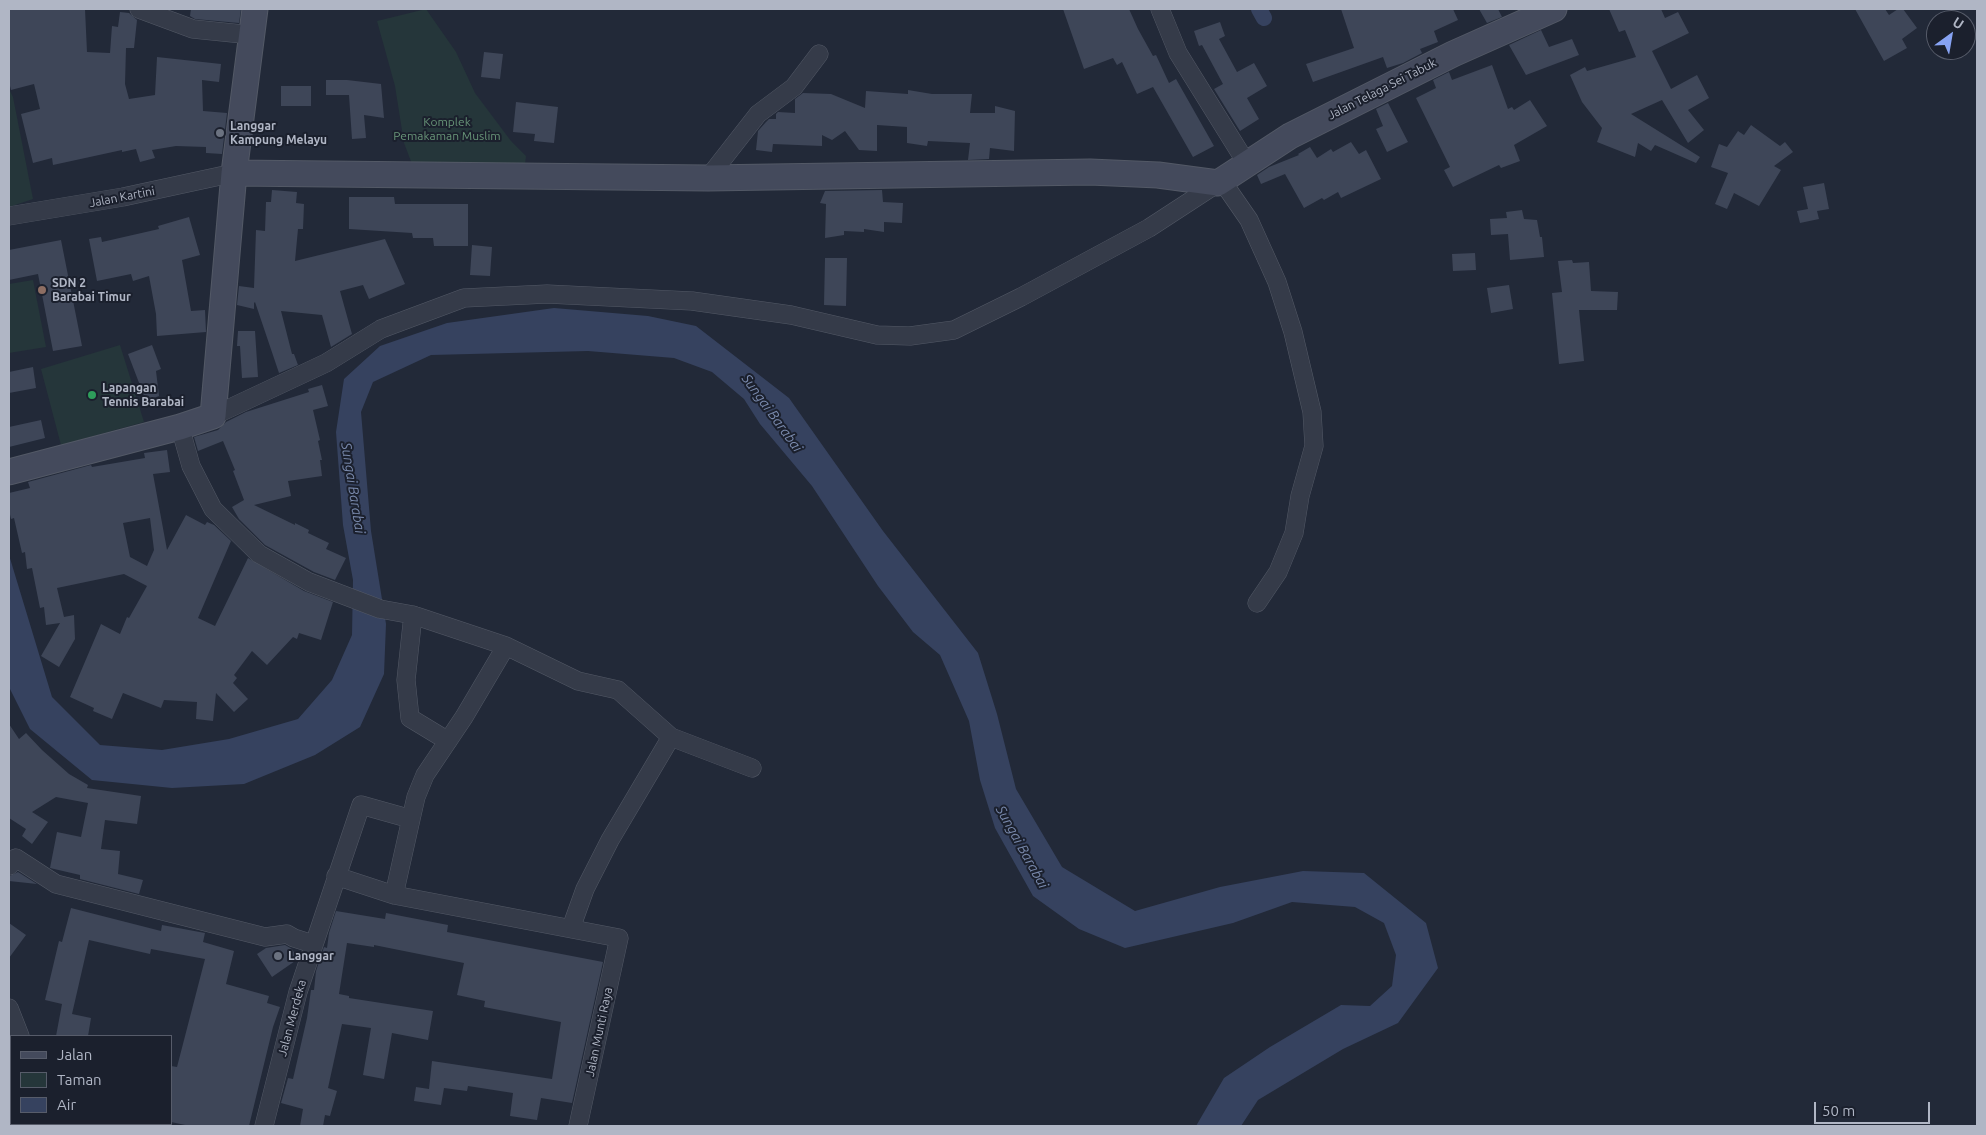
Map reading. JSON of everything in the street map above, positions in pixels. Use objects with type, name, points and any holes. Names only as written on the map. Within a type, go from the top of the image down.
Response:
[{"type":"main road","points":[[9,472],[180,427],[213,416],[234,173],[255,9]]},
{"type":"main road","name":"Jalan Telaga Sei Tabuk","points":[[1220,182],[1290,136],[1452,54],[1554,9]]},
{"type":"main road","points":[[234,173],[708,178],[1090,172],[1220,182]]},
{"type":"street","points":[[139,9],[193,28],[252,35]]},
{"type":"street","points":[[1160,9],[1178,52],[1248,164]]},
{"type":"street","points":[[708,178],[758,114],[794,87],[819,54]]},
{"type":"street","name":"Jalan Kartini","points":[[9,216],[123,197],[234,173]]},
{"type":"street","points":[[213,416],[326,363],[381,328],[464,298],[547,294],[692,301],[791,315],[877,335],[910,336],[954,330],[1150,228],[1220,182],[1249,220],[1277,282],[1293,332],[1312,412],[1314,446],[1300,496],[1294,533],[1278,572],[1257,603]]},
{"type":"street","points":[[180,427],[191,466],[213,509],[259,554],[309,582],[380,609],[413,615],[506,646],[578,680],[618,690],[671,737],[752,768]]},
{"type":"street","points":[[413,615],[406,680],[410,718],[448,741]]},
{"type":"street","points":[[394,895],[416,797],[425,775],[506,646]]},
{"type":"street","points":[[335,879],[394,895],[571,928],[585,889],[606,848],[671,737]]},
{"type":"street","name":"Jalan Merdeka","points":[[264,1126],[298,992],[361,805],[412,819]]},
{"type":"street","points":[[9,866],[16,858],[56,884],[266,938],[287,934],[313,944]]},
{"type":"street","name":"Jalan Munti Raya","points":[[571,928],[620,938],[578,1126]]},
{"type":"green space","name":"Komplek Pemakaman Muslim","points":[[426,9],[456,52],[475,93],[511,141],[526,156],[524,173],[415,172],[404,143],[395,86],[377,21]]},
{"type":"green space","points":[[9,89],[13,97],[33,199],[9,207]]},
{"type":"green space","points":[[33,280],[46,347],[9,353],[9,284]]},
{"type":"green space","name":"Lapangan Tennis Barabai","points":[[120,345],[144,422],[61,445],[41,369]]},
{"type":"water","name":"Sungai Barabai","points":[[554,308],[648,316],[696,326],[789,398],[883,531],[978,653],[997,714],[1016,789],[1062,867],[1135,911],[1220,887],[1303,871],[1364,873],[1426,923],[1438,968],[1398,1023],[1343,1049],[1258,1100],[1241,1126],[1196,1126],[1224,1078],[1270,1047],[1341,1005],[1370,1006],[1392,986],[1396,955],[1384,923],[1355,907],[1292,902],[1233,923],[1125,948],[1079,929],[1033,896],[995,828],[980,780],[969,721],[940,655],[913,632],[878,586],[812,486],[760,424],[744,399],[712,372],[674,358],[588,351],[431,355],[373,382],[361,412],[371,531],[386,624],[384,674],[360,727],[315,755],[244,784],[172,788],[92,780],[30,729],[9,687],[9,555],[52,697],[100,745],[162,750],[229,739],[298,719],[332,680],[352,635],[353,580],[343,525],[336,432],[344,379],[380,346],[447,323]]},
{"type":"building","points":[[9,9],[85,9],[87,52],[110,53],[112,26],[118,27],[120,12],[129,13],[137,20],[134,48],[126,48],[125,84],[129,99],[155,95],[157,57],[221,64],[219,82],[202,80],[203,111],[227,113],[222,154],[206,153],[206,147],[176,146],[152,150],[155,158],[140,162],[136,149],[122,152],[122,150],[53,165],[52,158],[33,163],[21,114],[40,109],[34,84],[11,90],[9,82]]},
{"type":"building","points":[[191,9],[241,9],[239,23],[195,19],[190,16]]},
{"type":"building","points":[[1063,9],[1129,9],[1153,56],[1156,55],[1169,83],[1176,79],[1214,146],[1193,157],[1153,87],[1137,94],[1122,62],[1117,65],[1113,58],[1084,69]]},
{"type":"building","points":[[1341,9],[1453,9],[1458,20],[1434,31],[1438,42],[1420,49],[1422,53],[1403,63],[1387,68],[1383,57],[1313,82],[1306,64],[1354,48]]},
{"type":"building","points":[[1479,9],[1498,9],[1502,17],[1487,23]]},
{"type":"building","points":[[1609,9],[1661,9],[1665,18],[1678,12],[1689,33],[1652,51],[1671,89],[1697,75],[1709,98],[1688,110],[1704,130],[1688,143],[1662,100],[1631,114],[1700,157],[1696,163],[1655,145],[1651,151],[1638,143],[1635,157],[1597,142],[1602,128],[1582,102],[1570,75],[1585,67],[1587,71],[1636,57],[1625,30],[1619,32]]},
{"type":"building","points":[[1855,9],[1885,9],[1889,15],[1898,9],[1903,9],[1917,28],[1902,39],[1907,48],[1884,61]]},
{"type":"building","points":[[1220,22],[1225,36],[1219,39],[1237,72],[1254,63],[1267,86],[1247,98],[1259,119],[1240,131],[1214,89],[1223,84],[1202,45],[1199,46],[1194,31]]},
{"type":"building","points":[[1541,30],[1549,47],[1572,39],[1579,55],[1526,75],[1509,45]]},
{"type":"building","points":[[484,52],[503,54],[500,79],[481,77]]},
{"type":"building","points":[[1492,65],[1508,109],[1512,107],[1514,110],[1530,100],[1547,126],[1514,145],[1520,161],[1501,168],[1499,165],[1453,187],[1444,170],[1450,167],[1416,98],[1436,88],[1433,80],[1449,72],[1452,80]]},
{"type":"building","points":[[326,80],[347,80],[381,84],[384,118],[364,115],[366,138],[352,139],[349,95],[326,95]]},
{"type":"building","points":[[281,86],[311,86],[311,106],[281,106]]},
{"type":"building","points":[[908,90],[932,94],[972,94],[970,113],[995,113],[995,106],[1015,111],[1014,151],[990,148],[989,159],[968,160],[970,143],[928,141],[927,146],[907,143],[907,127],[877,125],[877,151],[859,150],[845,131],[832,140],[822,135],[822,146],[773,144],[772,152],[756,150],[758,131],[769,119],[776,119],[778,112],[795,113],[795,99],[803,93],[831,94],[865,108],[866,91],[908,94]]},
{"type":"building","points":[[516,102],[558,107],[554,143],[534,141],[535,134],[513,132]]},
{"type":"building","points":[[1388,103],[1408,142],[1387,152],[1376,129],[1383,126],[1376,109]]},
{"type":"building","points":[[1751,125],[1780,146],[1785,142],[1793,152],[1774,166],[1781,170],[1759,206],[1734,193],[1727,209],[1715,204],[1728,173],[1711,167],[1719,144],[1727,147],[1738,131],[1744,135]]},
{"type":"building","points":[[1351,142],[1359,154],[1366,150],[1381,179],[1341,198],[1338,192],[1304,208],[1285,174],[1261,184],[1257,175],[1269,167],[1299,155],[1310,147],[1317,158],[1331,149],[1333,152]]},
{"type":"building","points":[[1824,183],[1829,209],[1817,211],[1819,219],[1800,223],[1797,211],[1808,209],[1803,187]]},
{"type":"building","points":[[272,190],[297,192],[296,203],[304,204],[303,229],[298,229],[295,261],[385,239],[405,284],[369,299],[363,285],[340,291],[352,334],[331,347],[322,315],[281,311],[292,354],[294,354],[298,365],[279,373],[255,302],[254,309],[237,305],[239,286],[254,288],[256,230],[265,231],[266,202],[271,202]]},
{"type":"building","points":[[882,190],[883,202],[903,203],[902,223],[884,222],[884,232],[864,229],[864,232],[844,231],[844,235],[825,238],[826,204],[820,203],[825,191]]},
{"type":"building","points":[[349,197],[394,197],[395,204],[468,204],[468,246],[434,246],[433,238],[413,238],[412,233],[349,229]]},
{"type":"building","points":[[1522,210],[1524,219],[1537,220],[1540,237],[1542,237],[1544,257],[1510,260],[1508,234],[1491,235],[1490,219],[1507,218],[1506,212]]},
{"type":"building","points":[[189,217],[200,255],[182,260],[191,311],[205,310],[206,332],[157,336],[156,314],[149,276],[133,281],[131,274],[97,281],[89,239],[101,237],[102,242],[159,229],[158,226]]},
{"type":"building","name":"SDN 2 Barabai Timur","points":[[61,240],[82,346],[53,351],[38,274],[9,280],[9,250]]},
{"type":"building","points":[[472,245],[492,247],[490,276],[470,275]]},
{"type":"building","points":[[1475,253],[1476,270],[1453,271],[1452,254]]},
{"type":"building","points":[[825,258],[847,258],[846,306],[824,305]]},
{"type":"building","points":[[1572,260],[1573,263],[1589,262],[1591,291],[1618,292],[1617,310],[1579,310],[1584,361],[1559,364],[1552,293],[1562,292],[1558,261]]},
{"type":"building","points":[[1509,285],[1513,309],[1491,313],[1487,288]]},
{"type":"building","points":[[238,331],[255,331],[258,377],[242,378],[240,346],[237,346]]},
{"type":"building","points":[[152,345],[161,369],[156,371],[159,396],[146,401],[128,354]]},
{"type":"building","points":[[33,367],[36,388],[9,393],[9,372]]},
{"type":"building","points":[[322,385],[328,406],[313,410],[320,440],[318,441],[322,460],[320,460],[322,476],[288,481],[291,496],[254,505],[309,530],[308,533],[329,543],[326,549],[346,558],[335,580],[314,572],[265,545],[239,519],[232,507],[244,500],[233,471],[235,470],[223,441],[198,451],[194,437],[218,430],[226,422],[246,412],[309,392],[308,389]]},
{"type":"building","points":[[41,420],[45,438],[9,447],[9,427]]},
{"type":"building","points":[[167,450],[170,472],[153,474],[167,550],[186,515],[205,525],[207,522],[214,525],[231,541],[198,618],[215,626],[248,558],[304,591],[333,602],[321,640],[299,633],[297,639],[293,637],[267,665],[252,651],[234,675],[237,678],[233,683],[248,699],[234,712],[216,693],[213,721],[196,719],[197,702],[164,700],[161,708],[123,693],[112,719],[93,711],[94,708],[70,697],[101,624],[120,634],[127,617],[129,618],[147,586],[124,574],[57,588],[64,617],[74,615],[75,639],[59,667],[41,656],[60,623],[46,625],[44,607],[40,608],[32,568],[27,569],[25,552],[22,553],[14,518],[11,519],[9,493],[30,488],[28,482],[91,465],[92,467],[145,458],[144,453]],"holes":[[[150,518],[154,550],[147,566],[130,557],[123,523]]]},
{"type":"building","points":[[9,724],[19,739],[26,733],[69,774],[88,785],[87,788],[141,796],[137,824],[105,820],[101,849],[120,851],[118,874],[143,880],[139,894],[80,879],[80,875],[50,868],[57,832],[81,837],[88,803],[56,797],[32,812],[48,822],[32,844],[22,836],[26,829],[9,818]]},
{"type":"building","points":[[18,872],[37,884],[9,881],[10,876]]},
{"type":"building","points":[[71,908],[161,931],[162,925],[205,933],[203,942],[234,951],[226,984],[269,996],[267,1003],[280,1007],[273,1027],[249,1126],[190,1126],[172,1122],[172,1066],[177,1067],[205,959],[151,949],[150,954],[89,940],[72,1014],[91,1018],[88,1035],[56,1035],[62,1004],[45,1000],[59,941],[62,942]]},
{"type":"building","points":[[336,911],[385,919],[386,913],[448,925],[447,932],[603,962],[572,1103],[541,1098],[537,1120],[510,1116],[513,1093],[468,1086],[467,1091],[444,1088],[441,1105],[414,1101],[416,1087],[429,1089],[432,1061],[552,1079],[561,1022],[484,1007],[485,1001],[457,995],[464,963],[374,945],[374,947],[347,943],[339,994],[349,996],[349,998],[433,1011],[428,1040],[392,1033],[384,1079],[363,1075],[371,1028],[342,1024],[328,1088],[337,1091],[330,1116],[325,1115],[323,1126],[300,1126],[303,1109],[281,1103],[288,1078],[293,1079],[307,1018],[311,990],[314,990],[316,971],[324,947],[327,948],[329,933]]},
{"type":"building","points":[[9,923],[26,935],[9,958]]},
{"type":"building","name":"Langgar","points":[[285,945],[292,949],[298,959],[272,977],[257,954],[266,948]]},
{"type":"waterway","points":[[1259,9],[1264,18]]},
{"type":"place","name":"Langgar Kampung Melayu","points":[[220,133]]},
{"type":"place","name":"SDN 2 Barabai Timur","points":[[42,290]]},
{"type":"place","name":"Lapangan Tennis Barabai","points":[[92,395]]},
{"type":"place","name":"Langgar","points":[[278,956]]}]
